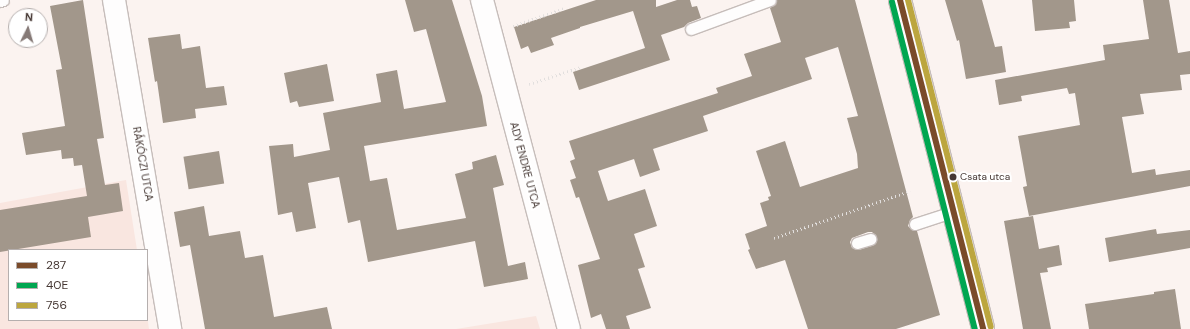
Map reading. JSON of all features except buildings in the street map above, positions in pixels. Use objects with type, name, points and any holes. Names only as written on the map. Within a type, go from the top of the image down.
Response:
[{"type":"street","name":"RÁKÓCZI UTCA","points":[[114,0],[170,329]]},
{"type":"street","name":"ADY ENDRE UTCA","points":[[482,0],[569,329]]},
{"type":"street","points":[[900,0],[983,329]]},
{"type":"lane","points":[[691,29],[770,0]]},
{"type":"lane","points":[[915,224],[953,212]]},
{"type":"lane","points":[[857,243],[870,239]]},
{"type":"path","points":[[513,26],[565,8]]},
{"type":"path","points":[[529,84],[581,67]]},
{"type":"path","points":[[774,238],[910,191]]},
{"type":"shaded area","points":[[126,180],[137,249],[8,249],[8,321],[148,321],[149,329],[0,329],[0,203]]},
{"type":"shaded area","points":[[536,316],[540,329],[456,329]]},
{"type":"transit line","name":"287","points":[[900,0],[983,329]]},
{"type":"transit line","name":"756","points":[[908,0],[991,327]]},
{"type":"transit line","name":"40E","points":[[892,2],[975,329]]},
{"type":"place","name":"Csata utca","points":[[953,177]]}]
